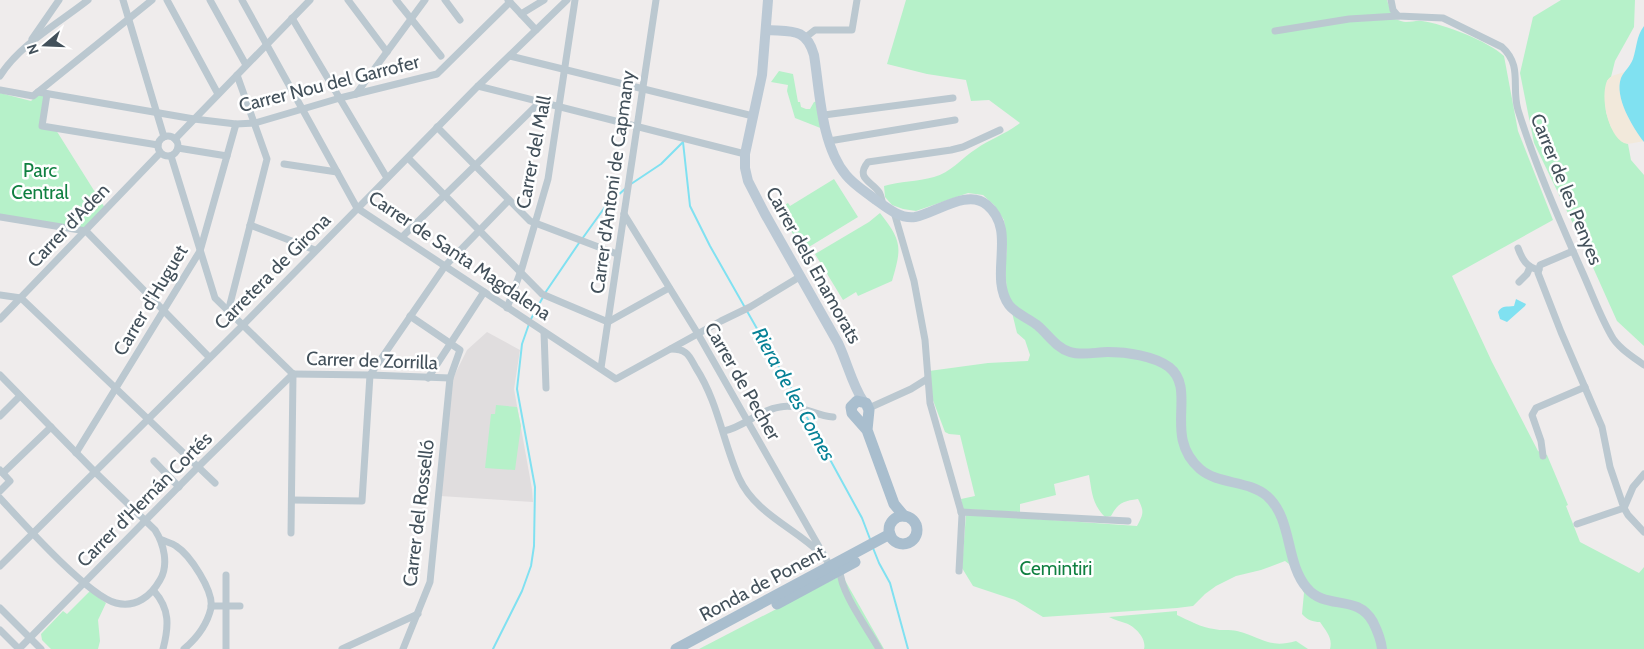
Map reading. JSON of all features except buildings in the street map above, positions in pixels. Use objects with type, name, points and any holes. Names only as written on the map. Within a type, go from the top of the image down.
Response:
[{"type":"main road","name":"Carrer dels Enamorats","points":[[768,0],[762,75],[745,154],[745,168],[748,181],[838,343],[847,362],[862,406]]},
{"type":"main road","points":[[766,30],[799,32],[806,37],[814,55],[829,141],[846,176],[883,205],[909,218],[966,198],[977,199],[990,206],[1002,230],[1003,291],[1012,308],[1038,326],[1052,341],[1071,352],[1080,354],[1109,352],[1126,354],[1158,361],[1169,367],[1176,375],[1182,389],[1180,425],[1182,438],[1194,462],[1212,476],[1259,491],[1268,498],[1275,505],[1282,520],[1299,577],[1306,588],[1313,595],[1321,598],[1362,608],[1375,626],[1382,649]]},
{"type":"main road","points":[[862,406],[867,430],[894,504],[904,516],[914,522],[917,529],[916,536],[905,544],[898,543],[892,537],[890,527],[894,504]]},
{"type":"main road","points":[[892,521],[904,516]]},
{"type":"main road","points":[[691,649],[892,537]]},
{"type":"main road","name":"Ronda de Ponent","points":[[676,649],[834,570]]},
{"type":"street","points":[[49,0],[55,7]]},
{"type":"street","points":[[32,40],[60,0]]},
{"type":"street","points":[[0,76],[3,64],[32,40],[88,0]]},
{"type":"street","points":[[123,0],[164,136]]},
{"type":"street","points":[[0,90],[36,94],[152,0]]},
{"type":"street","points":[[167,0],[218,94]]},
{"type":"street","points":[[210,0],[246,65]]},
{"type":"street","name":"Carrer de Santa Magdalena","points":[[242,0],[358,208],[616,379],[671,349]]},
{"type":"street","points":[[175,139],[310,0]]},
{"type":"street","points":[[348,0],[387,52]]},
{"type":"street","points":[[396,0],[441,56]]},
{"type":"street","points":[[356,94],[425,0]]},
{"type":"street","points":[[444,0],[460,20]]},
{"type":"street","points":[[521,14],[544,0]]},
{"type":"street","name":"Carretera de Girona","points":[[0,566],[242,326],[478,86],[567,0]]},
{"type":"street","name":"Carrer del Mall","points":[[507,308],[548,179],[575,0]]},
{"type":"street","name":"Carrer d'Antoni de Capmany","points":[[600,368],[656,0]]},
{"type":"street","points":[[806,37],[815,30],[852,30],[857,0]]},
{"type":"street","points":[[1391,0],[1393,10],[1398,16]]},
{"type":"street","points":[[509,1],[536,30]]},
{"type":"street","name":"Carrer Nou del Garrofer","points":[[36,94],[47,94],[157,111],[194,119],[236,124],[254,122],[437,74],[509,1]]},
{"type":"street","points":[[1275,31],[1349,19],[1398,16]]},
{"type":"street","name":"Carrer de les Penyes","points":[[1398,16],[1443,18],[1502,47],[1509,53],[1516,72],[1517,106],[1527,138],[1573,251],[1611,336],[1631,356],[1644,365]]},
{"type":"street","points":[[292,18],[387,178]]},
{"type":"street","points":[[510,56],[753,116]]},
{"type":"street","points":[[228,312],[267,159],[237,75]]},
{"type":"street","points":[[478,86],[745,154]]},
{"type":"street","points":[[47,94],[42,126],[158,145]]},
{"type":"street","points":[[824,115],[953,98]]},
{"type":"street","points":[[402,237],[540,102]]},
{"type":"street","points":[[829,141],[955,120]]},
{"type":"street","name":"Carrer d'Huguet","points":[[76,453],[200,251],[236,124]]},
{"type":"street","points":[[437,128],[530,221],[617,254]]},
{"type":"street","points":[[883,205],[880,193],[868,182],[863,174],[863,167],[868,162],[951,150],[963,147],[1000,130]]},
{"type":"street","points":[[164,136],[170,136],[175,139],[178,148],[176,153],[171,156],[165,156],[160,153],[158,145],[164,136]]},
{"type":"street","points":[[178,148],[227,156]]},
{"type":"street","name":"Carrer d'Aden","points":[[0,319],[160,153]]},
{"type":"street","points":[[171,156],[214,298],[293,374],[291,534]]},
{"type":"street","points":[[408,158],[544,296],[608,322],[669,288]]},
{"type":"street","points":[[284,164],[337,172]]},
{"type":"street","points":[[292,500],[362,501],[370,374],[445,266],[509,200]]},
{"type":"street","points":[[894,212],[914,281],[925,340],[930,403],[962,515],[959,571]]},
{"type":"street","name":"Carrer de Pecher","points":[[624,214],[698,334],[840,578],[847,594],[879,649]]},
{"type":"street","points":[[0,217],[86,231],[209,357]]},
{"type":"street","points":[[250,225],[315,250]]},
{"type":"street","points":[[1518,248],[1521,257],[1530,267],[1539,270]]},
{"type":"street","points":[[1573,251],[1540,265],[1539,270],[1545,293],[1602,428],[1610,467],[1624,508],[1644,532]]},
{"type":"street","points":[[1518,282],[1527,274],[1530,267]]},
{"type":"street","points":[[671,349],[750,307],[801,276]]},
{"type":"street","points":[[428,378],[484,292]]},
{"type":"street","points":[[0,294],[21,298],[216,483]]},
{"type":"street","points":[[410,316],[450,344]]},
{"type":"street","points":[[544,332],[546,388]]},
{"type":"street","name":"Carrer del Rosselló","points":[[403,649],[430,582],[450,378],[460,350],[450,344]]},
{"type":"street","points":[[671,349],[678,349],[686,353],[700,373],[713,398],[736,470],[746,490],[767,514],[812,545],[834,570]]},
{"type":"street","name":"Carrer de Zorrilla","points":[[293,374],[370,374],[450,378]]},
{"type":"street","name":"Carrer d'Hernán Cortés","points":[[19,649],[199,466],[293,374]]},
{"type":"street","points":[[0,375],[155,530],[162,540],[165,560],[162,577],[154,591],[142,600],[128,604],[115,603],[84,582],[0,498]]},
{"type":"street","points":[[862,406],[911,388],[927,379]]},
{"type":"street","points":[[1543,456],[1542,441],[1532,415],[1536,408],[1585,387]]},
{"type":"street","points":[[0,416],[20,396]]},
{"type":"street","points":[[724,431],[762,412],[781,406],[797,407],[833,417]]},
{"type":"street","points":[[0,491],[10,481],[1,472],[51,427]]},
{"type":"street","points":[[154,461],[179,487]]},
{"type":"street","points":[[1577,524],[1624,508],[1633,487],[1644,474]]},
{"type":"street","points":[[961,512],[1128,521]]},
{"type":"street","points":[[162,540],[176,546],[196,566],[205,582],[211,606],[203,629],[184,649]]},
{"type":"street","points":[[226,575],[226,649]]},
{"type":"street","points":[[154,591],[161,599],[167,611],[167,626],[163,649]]},
{"type":"street","points":[[211,606],[240,606]]},
{"type":"street","points":[[0,608],[41,649]]},
{"type":"street","points":[[342,649],[418,614]]},
{"type":"street","points":[[0,630],[19,649]]},
{"type":"shaded area","points":[[487,332],[520,350],[514,389],[533,502],[440,496],[452,380],[467,350]]},
{"type":"green space","name":"Cemintiri","points":[[906,0],[1387,0],[1395,19],[1406,22],[1422,21],[1453,29],[1477,39],[1504,56],[1518,131],[1553,220],[1452,276],[1492,362],[1538,451],[1547,455],[1568,505],[1566,506],[1580,542],[1639,573],[1644,567],[1644,649],[1330,649],[1330,638],[1320,622],[1310,620],[1302,614],[1304,593],[1289,564],[1285,561],[1261,570],[1236,576],[1216,586],[1193,606],[1177,608],[1043,617],[1015,600],[973,586],[962,568],[966,514],[1137,526],[1142,515],[1142,509],[1138,499],[1133,500],[1122,503],[1111,516],[1105,517],[1095,502],[1089,475],[1054,484],[1056,495],[1020,504],[1020,512],[963,509],[961,499],[975,496],[960,435],[945,432],[931,395],[929,371],[988,363],[1028,361],[1030,355],[1025,340],[1017,333],[1007,292],[1005,267],[1007,249],[1004,220],[994,205],[983,195],[968,193],[916,211],[892,205],[885,197],[884,186],[928,179],[940,175],[951,169],[981,145],[1020,123],[989,100],[971,101],[966,80],[927,74],[887,64]]},
{"type":"green space","points":[[1561,0],[1635,0],[1634,27],[1615,61],[1611,77],[1607,81],[1605,98],[1606,112],[1611,127],[1623,142],[1628,144],[1631,160],[1644,175],[1644,346],[1617,321],[1534,143],[1520,73],[1533,17]]},
{"type":"green space","points":[[779,71],[793,74],[798,102],[800,102],[801,107],[810,109],[814,102],[818,101],[823,129],[795,118],[787,91],[788,85],[771,82]]},
{"type":"green space","name":"Parc Central","points":[[0,93],[31,101],[38,94],[44,95],[40,126],[56,130],[105,208],[85,229],[0,215]]},
{"type":"green space","points":[[834,179],[858,217],[804,250],[791,231],[793,229],[791,226],[794,223],[783,206],[788,203],[790,206]]},
{"type":"green space","points":[[880,213],[893,231],[898,245],[892,281],[858,296],[856,292],[843,300],[815,254],[869,222]]},
{"type":"green space","points":[[496,405],[517,407],[521,426],[515,470],[485,468],[491,414],[495,414]]},
{"type":"green space","points":[[842,575],[884,649],[699,649]]},
{"type":"green space","points":[[90,591],[106,603],[98,620],[100,641],[98,649],[51,649],[42,640],[41,634],[63,611],[67,614]]},
{"type":"green space","points":[[1177,611],[1177,615],[1205,627],[1246,633],[1278,644],[1296,641],[1308,649],[1144,649],[1144,641],[1136,630],[1109,617]]},
{"type":"sand","points":[[1624,72],[1621,80],[1621,98],[1628,117],[1644,141],[1631,144],[1626,144],[1618,139],[1614,132],[1607,115],[1604,96],[1608,79]]},
{"type":"water","points":[[1644,26],[1644,142],[1622,103],[1620,86],[1621,78],[1633,59],[1638,38]]},
{"type":"water","points":[[1516,299],[1526,304],[1525,306],[1507,322],[1500,319],[1498,312],[1501,308],[1514,306]]},
{"type":"waterway","name":"Riera de les Comes","points":[[683,142],[690,206],[710,246],[801,406]]},
{"type":"waterway","points":[[631,184],[661,164],[682,143]]},
{"type":"waterway","points":[[582,239],[605,207],[626,188]]},
{"type":"waterway","points":[[545,293],[579,243]]},
{"type":"waterway","points":[[531,319],[543,297]]},
{"type":"waterway","points":[[493,649],[522,591],[531,566],[534,546],[535,487],[517,389],[522,344],[529,324]]},
{"type":"waterway","name":"Riera de les Comes","points":[[804,412],[862,518],[870,539]]},
{"type":"waterway","name":"Riera de les Comes","points":[[873,548],[890,583],[908,649]]}]
